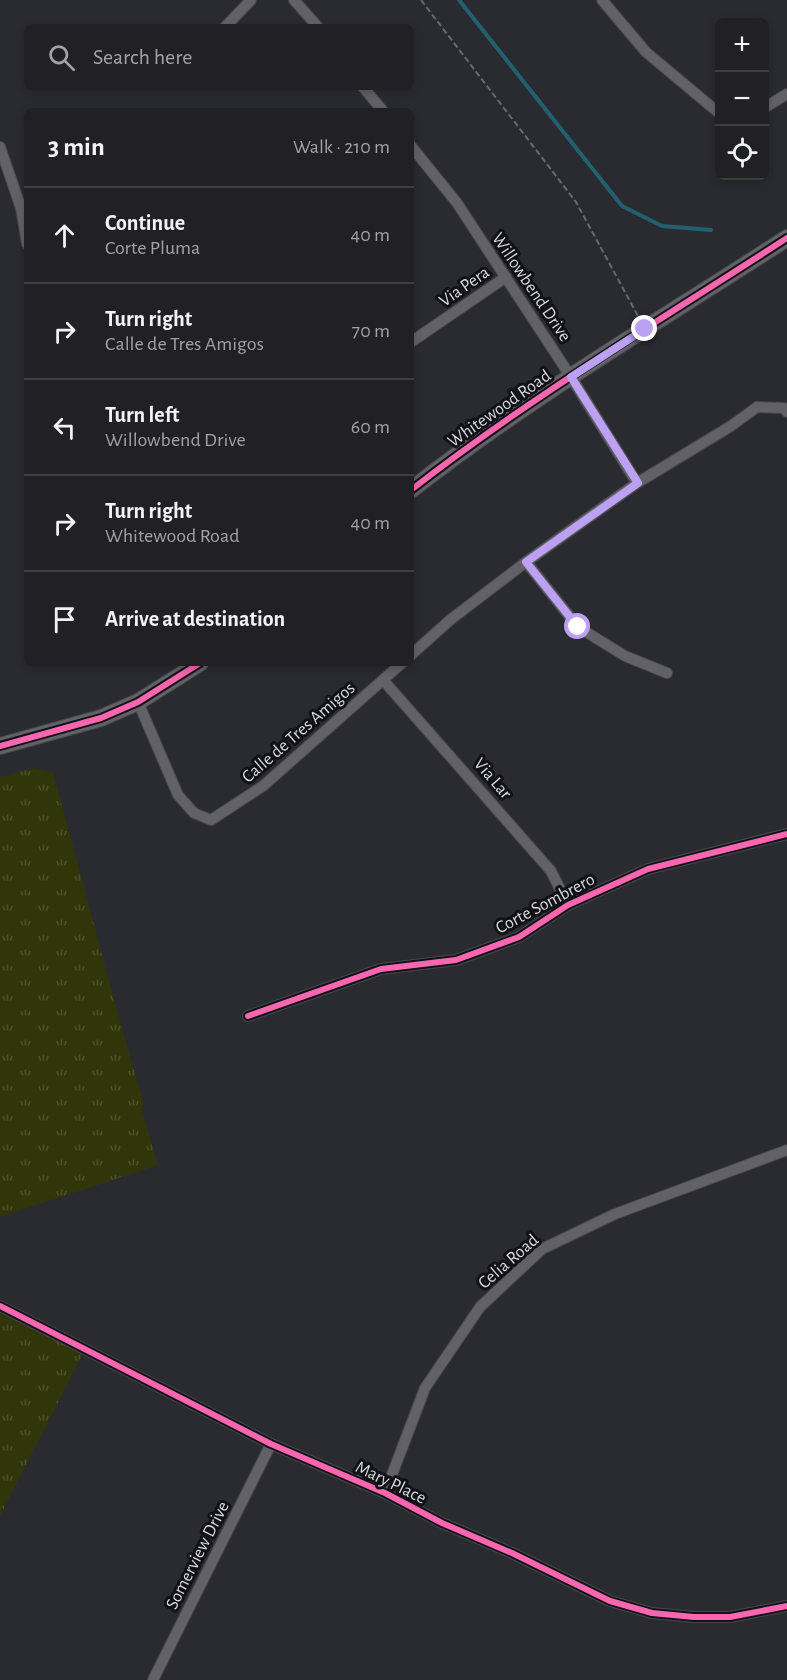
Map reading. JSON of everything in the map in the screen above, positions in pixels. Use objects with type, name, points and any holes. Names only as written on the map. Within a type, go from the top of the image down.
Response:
[{"type":"main road","name":"Whitewood Road","points":[[414,488],[447,462],[571,377],[787,238]]},
{"type":"main road","points":[[0,746],[91,721],[138,702],[195,666]]},
{"type":"street","points":[[228,24],[251,0]]},
{"type":"street","points":[[294,0],[315,24]]},
{"type":"street","points":[[602,0],[646,52],[715,110]]},
{"type":"street","points":[[366,90],[380,108]]},
{"type":"street","points":[[769,105],[787,94]]},
{"type":"street","points":[[0,147],[21,208],[24,226]]},
{"type":"street","name":"Willowbend Drive","points":[[414,150],[457,203],[638,483]]},
{"type":"street","name":"Via Pera","points":[[414,340],[506,277]]},
{"type":"street","points":[[414,652],[450,620],[526,562],[638,483],[731,426],[757,407],[784,408],[787,412]]},
{"type":"street","points":[[526,562],[578,627],[625,656],[667,673]]},
{"type":"street","name":"Calle de Tres Amigos","points":[[138,702],[178,795],[194,813],[211,820],[263,786],[399,666]]},
{"type":"street","name":"Via Lar","points":[[383,680],[470,776],[551,871],[568,905]]},
{"type":"street","name":"Corte Sombrero","points":[[248,1016],[381,969],[456,960],[519,937],[568,905],[648,869],[787,834]]},
{"type":"street","name":"Celia Road","points":[[385,1493],[425,1388],[480,1307],[542,1249],[615,1214],[787,1150]]},
{"type":"street","name":"Mary Place","points":[[0,1306],[271,1444],[385,1493],[442,1523],[512,1553],[610,1601],[652,1613],[730,1617],[787,1606]]},
{"type":"street","name":"Somerview Drive","points":[[153,1680],[271,1444]]},
{"type":"path","points":[[421,0],[576,202],[645,329]]},
{"type":"green space","points":[[34,768],[53,773],[144,1104],[141,1107],[158,1165],[0,1217],[0,777]]},
{"type":"green space","points":[[0,1304],[82,1355],[0,1516]]},
{"type":"waterway","points":[[459,0],[622,206],[662,226],[711,230]]},
{"type":"cycle path","points":[[414,488],[549,391],[787,238]]},
{"type":"cycle path","points":[[0,746],[101,718],[138,702],[195,666]]},
{"type":"cycle path","points":[[248,1016],[381,969],[456,960],[519,937],[568,905],[648,869],[787,834]]},
{"type":"cycle path","points":[[0,1306],[271,1444],[385,1493],[442,1523],[512,1553],[610,1601],[652,1613],[694,1617],[730,1617],[787,1606]]},
{"type":"route","points":[[578,627],[526,562],[638,483],[571,377],[645,329]]}]
